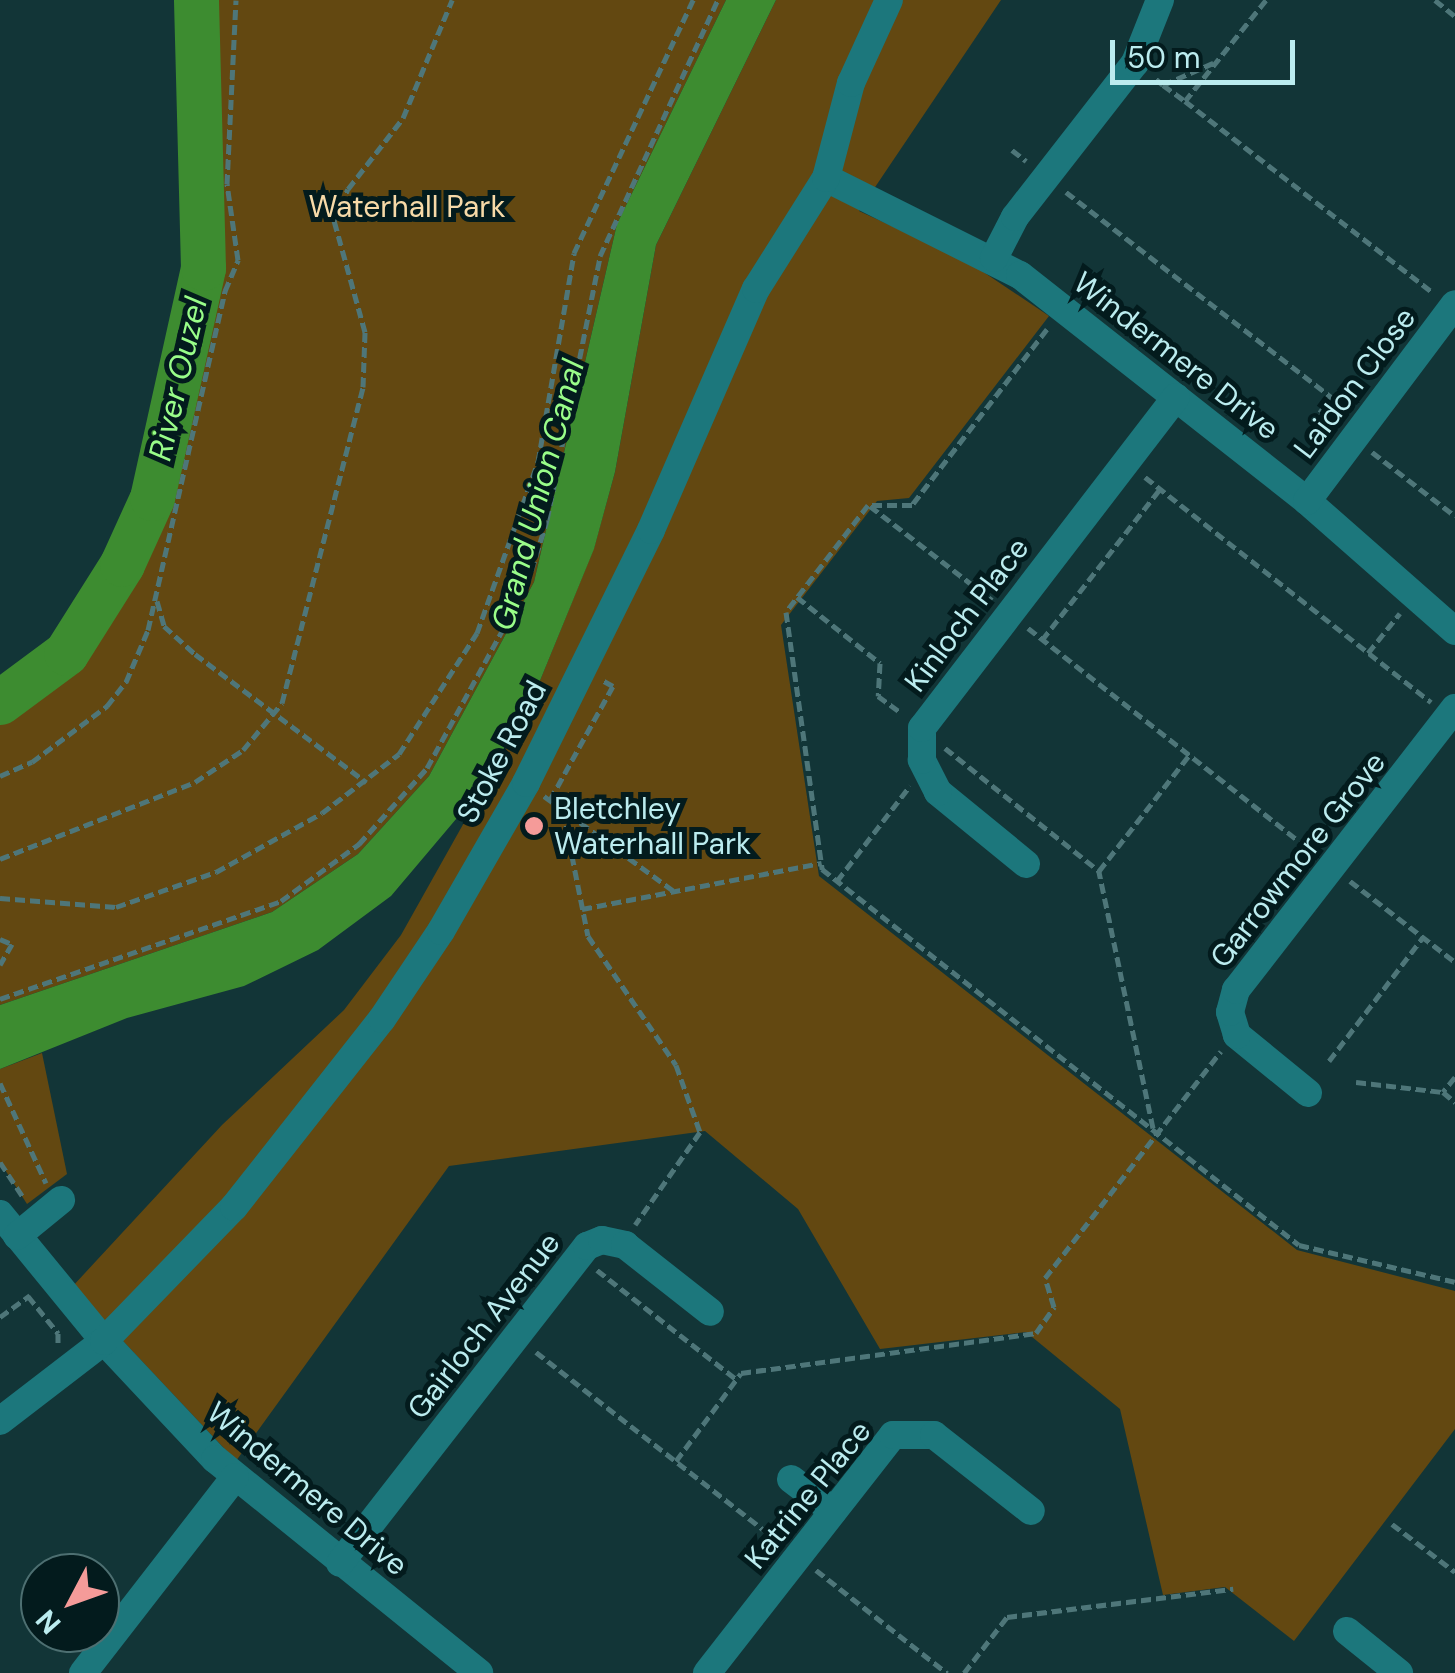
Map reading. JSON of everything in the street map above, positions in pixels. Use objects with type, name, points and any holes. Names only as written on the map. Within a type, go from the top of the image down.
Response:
[{"type":"street","name":"Stoke Road","points":[[0,1421],[104,1341],[234,1207],[382,1019],[526,783],[676,477],[756,289],[826,178],[851,83],[888,0]]},
{"type":"street","points":[[994,258],[1046,176],[1135,63],[1160,0]]},
{"type":"street","name":"Windermere Drive","points":[[826,178],[994,258],[1307,501],[1455,630]]},
{"type":"street","name":"Laidon Close","points":[[1307,501],[1454,306]]},
{"type":"street","name":"Kinloch Place","points":[[924,768],[922,728],[1176,397]]},
{"type":"street","name":"Garrowmore Grove","points":[[1237,1034],[1230,1012],[1236,990],[1452,712]]},
{"type":"street","points":[[924,768],[942,796],[1026,864]]},
{"type":"street","points":[[1237,1034],[1308,1093]]},
{"type":"street","points":[[8,1225],[60,1200]]},
{"type":"street","name":"Windermere Drive","points":[[8,1225],[104,1341],[235,1477],[480,1673]]},
{"type":"street","name":"Gairloch Avenue","points":[[340,1562],[578,1254],[602,1240],[625,1246]]},
{"type":"street","points":[[625,1246],[710,1312]]},
{"type":"street","name":"Katrine Place","points":[[706,1673],[893,1435],[934,1434],[1031,1511]]},
{"type":"street","points":[[83,1673],[235,1477]]},
{"type":"street","points":[[792,1479],[833,1511]]},
{"type":"street","points":[[1346,1631],[1399,1673]]},
{"type":"path","points":[[0,776],[32,762],[106,706],[138,658],[156,600],[225,291],[238,260],[227,184],[236,0]]},
{"type":"path","points":[[0,859],[195,782],[243,750],[282,703],[363,387],[365,332],[334,220],[348,189],[403,118],[452,0]]},
{"type":"path","points":[[0,898],[116,907],[216,872],[366,782],[398,754],[477,632],[538,462],[574,253],[693,0]]},
{"type":"path","points":[[0,999],[281,901],[359,844],[426,768],[527,585],[546,520],[600,256],[718,0]]},
{"type":"path","points":[[1185,101],[1266,0]]},
{"type":"path","points":[[1435,0],[1455,16]]},
{"type":"path","points":[[1163,85],[1216,62]]},
{"type":"path","points":[[1135,63],[1454,306]]},
{"type":"path","points":[[1012,150],[1331,396],[1320,412],[1455,516]]},
{"type":"path","points":[[1125,461],[1368,653],[1452,712]]},
{"type":"path","points":[[1042,640],[1160,488]]},
{"type":"path","points":[[868,505],[1455,962]]},
{"type":"path","points":[[1368,653],[1414,594]]},
{"type":"path","points":[[156,600],[164,626],[195,654],[366,782]]},
{"type":"path","points":[[550,800],[613,686],[582,668]]},
{"type":"path","points":[[1154,1130],[1099,872],[1190,754]]},
{"type":"path","points":[[837,882],[924,768]]},
{"type":"path","points":[[526,783],[674,892]]},
{"type":"path","points":[[563,811],[588,936],[676,1064],[700,1132],[644,1207],[625,1246]]},
{"type":"path","points":[[582,909],[822,863]]},
{"type":"path","points":[[1329,1061],[1422,937]]},
{"type":"path","points":[[0,939],[12,944],[0,965]]},
{"type":"path","points":[[676,1462],[740,1373],[1036,1332],[1054,1307],[1045,1278],[1154,1130],[1237,1034]]},
{"type":"path","points":[[1443,1092],[1455,1077]]},
{"type":"path","points":[[1356,1082],[1443,1092],[1455,1102]]},
{"type":"path","points":[[0,1083],[50,1188],[27,1204],[0,1162]]},
{"type":"path","points":[[0,1106],[8,1102]]},
{"type":"path","points":[[578,1254],[736,1379]]},
{"type":"path","points":[[0,1317],[52,1280]]},
{"type":"path","points":[[28,1296],[58,1333],[58,1345],[49,1354]]},
{"type":"path","points":[[516,1336],[948,1673]]},
{"type":"path","points":[[1392,1524],[1455,1572]]},
{"type":"path","points":[[964,1673],[1007,1617],[1234,1589]]},
{"type":"green space","name":"Waterhall Park","points":[[196,0],[726,0],[617,224],[534,582],[429,776],[358,854],[272,912],[0,1005],[0,702],[66,653],[122,564],[152,498],[203,268]]},
{"type":"green space","points":[[776,0],[1001,0],[859,211],[964,259],[1049,316],[909,498],[877,501],[781,625],[819,876],[1297,1250],[1455,1291],[1455,1429],[1294,1641],[1225,1587],[1163,1595],[1120,1409],[1026,1332],[880,1349],[798,1209],[705,1131],[449,1166],[236,1461],[72,1287],[222,1125],[344,1010],[401,935],[530,705],[594,548],[615,472],[656,245]]},
{"type":"green space","points":[[42,1053],[67,1174],[27,1204],[0,1162],[0,1069]]},
{"type":"shaded area","points":[[726,0],[776,0],[656,245],[615,472],[594,549],[530,705],[473,799],[391,896],[318,950],[244,986],[127,1018],[0,1069],[0,1005],[272,912],[358,854],[429,776],[534,582],[617,224]]},
{"type":"waterway","name":"River Ouzel","points":[[0,702],[66,653],[122,564],[152,498],[203,268],[196,0]]},
{"type":"place","name":"Bletchley Waterhall Park","points":[[534,826]]},
{"type":"water label","name":"Grand Union Canal","points":[[538,495]]}]
